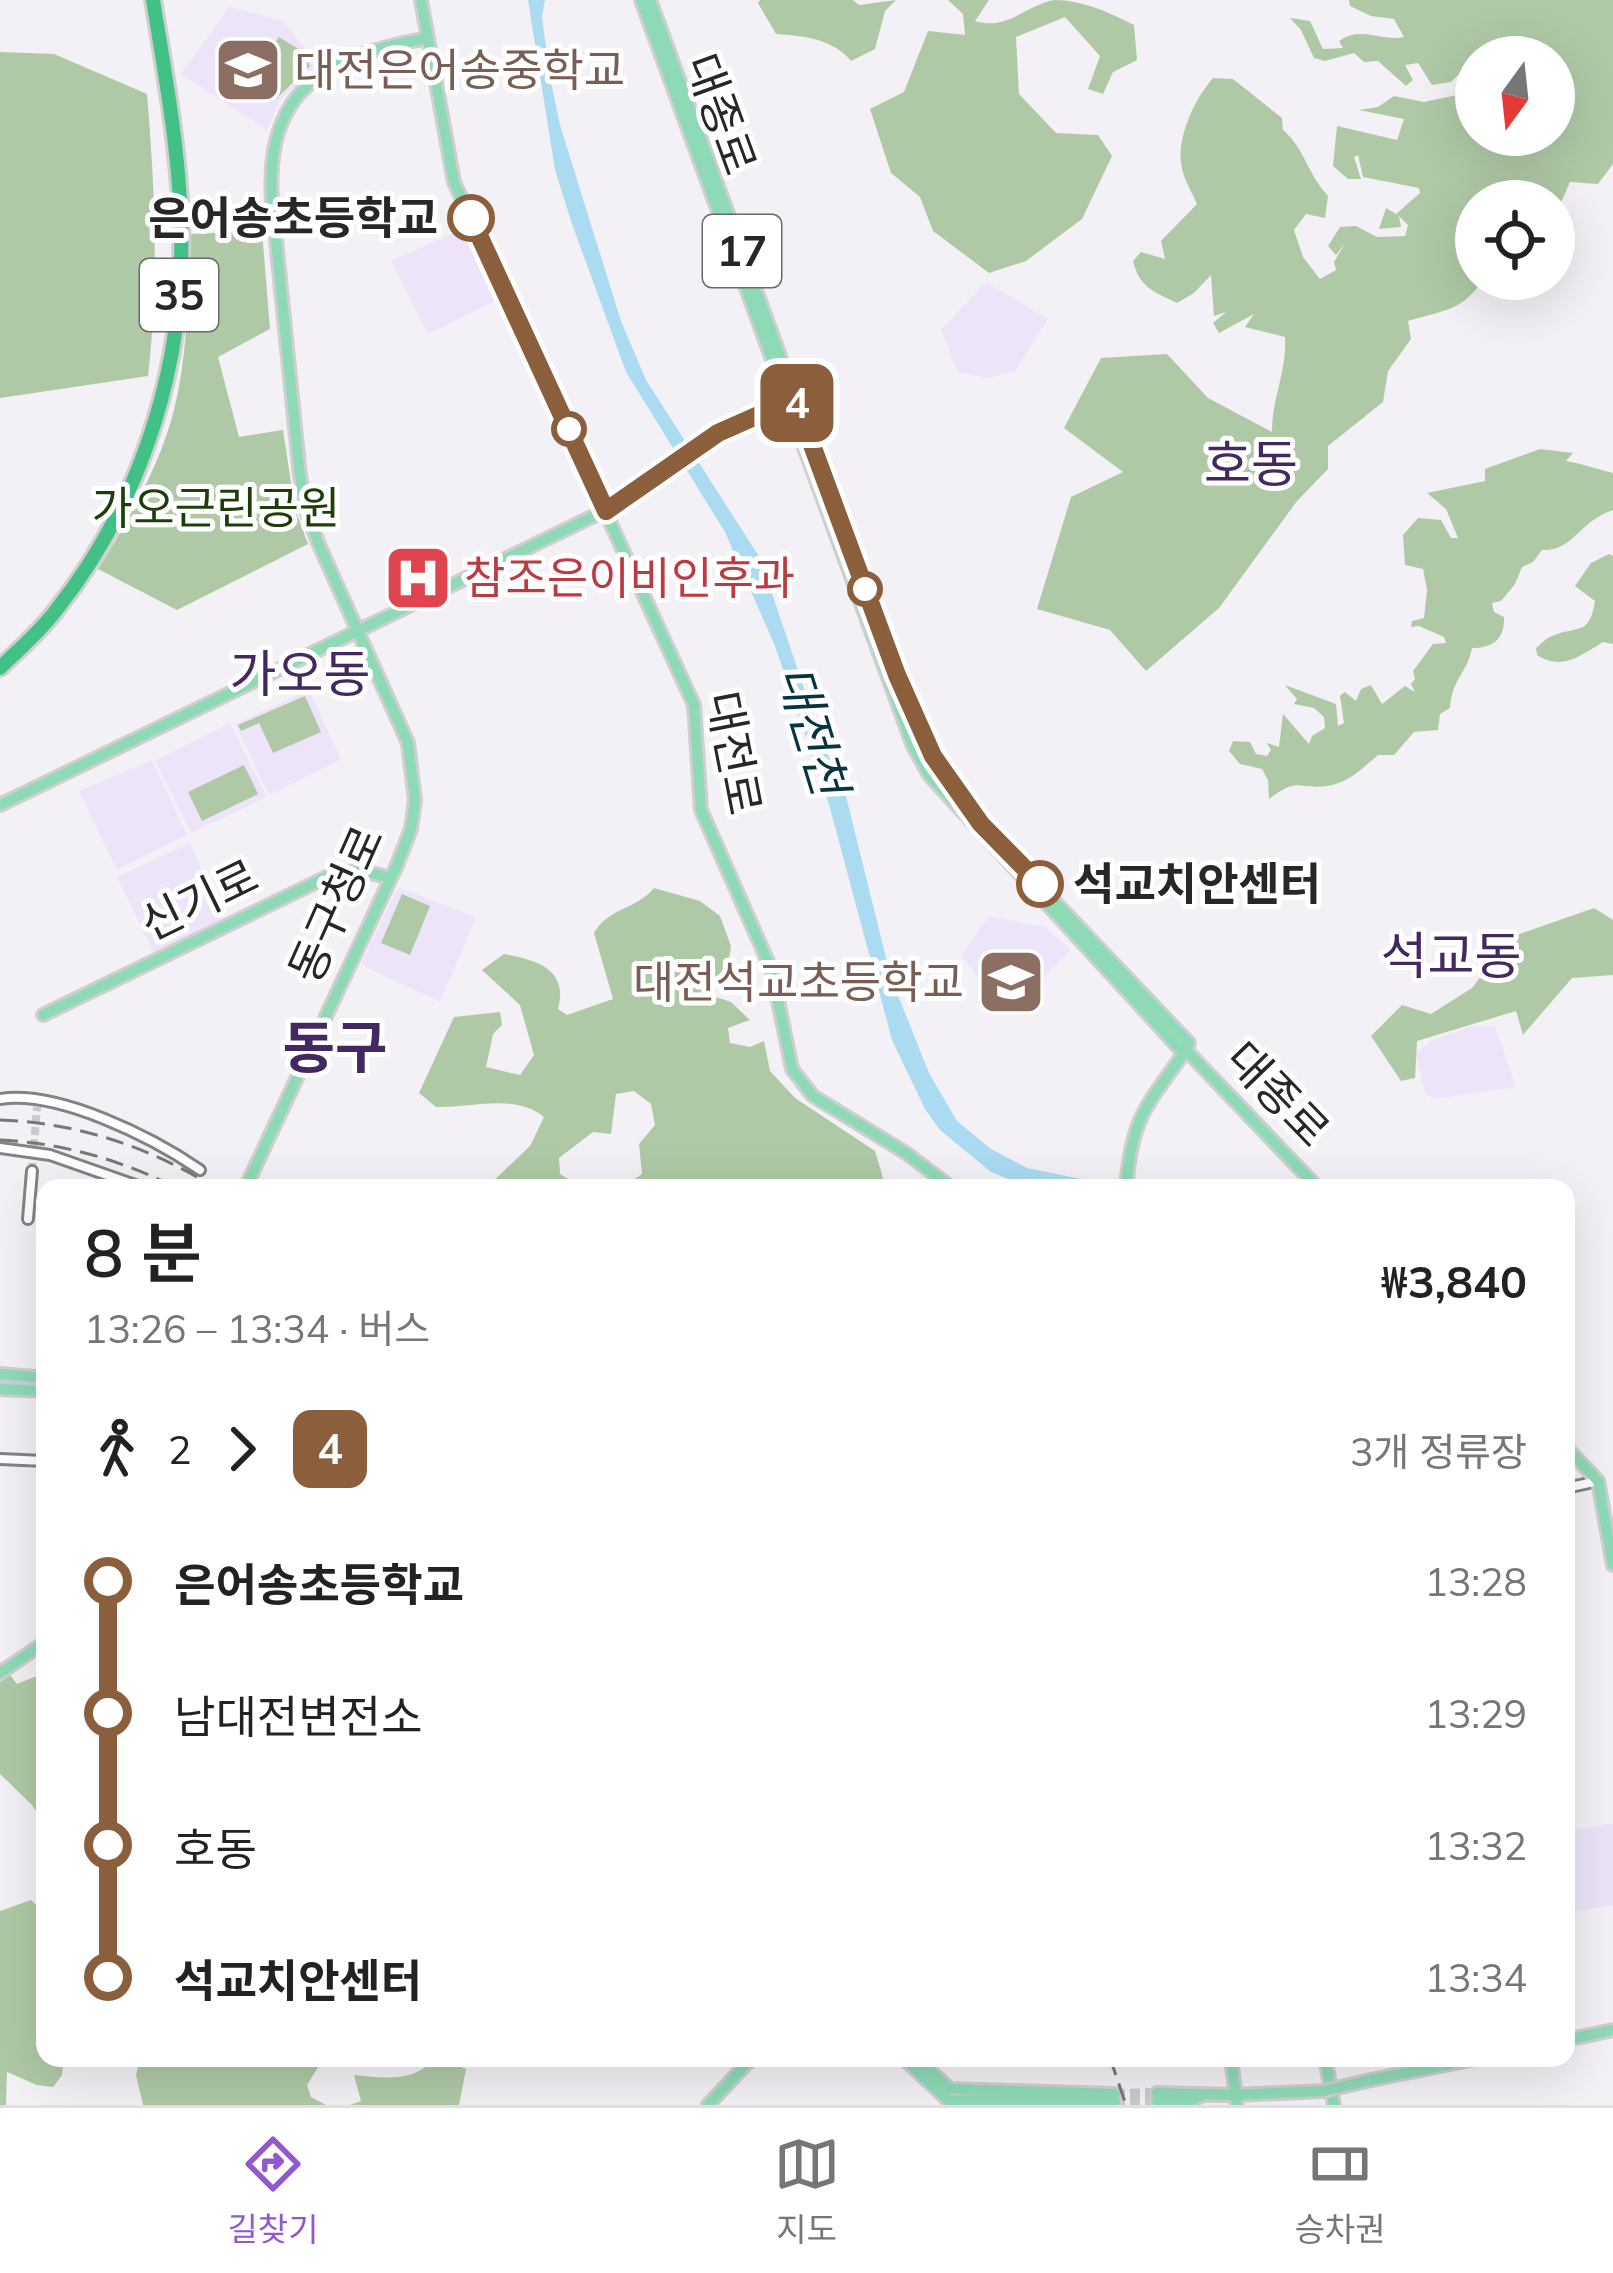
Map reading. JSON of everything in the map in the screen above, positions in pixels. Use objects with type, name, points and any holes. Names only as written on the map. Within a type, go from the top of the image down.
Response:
[{"type":"highway","name":"35","points":[[0,664],[54,609],[82,571],[118,498],[162,373],[175,260],[150,0]]},
{"type":"main road","name":"대전로","points":[[421,0],[454,182],[694,705],[701,810],[772,971],[792,1069],[813,1096],[940,1179]]},
{"type":"main road","name":"대종로","points":[[645,0],[908,733],[933,783],[1178,1047],[1309,1179]]},
{"type":"main road","name":"동구청로","points":[[249,1179],[391,878],[410,829],[414,770],[408,743],[308,517],[270,170],[285,117],[322,71],[386,45],[428,38]]},
{"type":"main road","points":[[0,805],[606,511],[718,433],[791,401]]},
{"type":"main road","name":"신기로","points":[[43,1015],[333,874],[363,871],[391,878]]},
{"type":"main road","points":[[1127,1179],[1138,1116],[1186,1050]]},
{"type":"main road","points":[[0,1374],[36,1377]]},
{"type":"main road","points":[[0,1389],[36,1391]]},
{"type":"main road","points":[[1575,1457],[1598,1481],[1613,1487]]},
{"type":"main road","points":[[1598,1481],[1613,1565]]},
{"type":"main road","points":[[0,1673],[36,1648]]},
{"type":"main road","points":[[1575,2038],[1613,2030]]},
{"type":"main road","points":[[708,2105],[744,2067]]},
{"type":"main road","points":[[914,2067],[952,2099],[972,2103],[1115,2097],[952,2099],[924,2067]]},
{"type":"main road","points":[[1232,2067],[1236,2100]]},
{"type":"main road","points":[[1327,2067],[1334,2105]]},
{"type":"main road","points":[[1157,2097],[1190,2092],[1236,2100],[1323,2090],[1435,2067]]},
{"type":"street","points":[[0,1099],[65,1104],[163,1147],[200,1170]]},
{"type":"street","points":[[0,1148],[50,1155],[118,1179]]},
{"type":"street","points":[[28,1219],[32,1171]]},
{"type":"street","points":[[0,1460],[36,1461]]},
{"type":"street","points":[[1575,1486],[1598,1481]]},
{"type":"shaded area","name":"대전은어송중학교","points":[[229,7],[283,21],[318,66],[280,100],[267,130],[181,74]]},
{"type":"shaded area","points":[[465,228],[499,299],[428,334],[391,261]]},
{"type":"shaded area","points":[[986,282],[1048,319],[1015,371],[988,378],[958,372],[941,330]]},
{"type":"shaded area","points":[[309,690],[341,760],[269,795],[235,724]]},
{"type":"shaded area","points":[[230,723],[267,797],[191,833],[155,760]]},
{"type":"shaded area","points":[[152,760],[187,835],[117,870],[79,791]]},
{"type":"shaded area","points":[[190,843],[224,922],[155,955],[117,877]]},
{"type":"shaded area","points":[[400,888],[476,917],[440,1002],[362,962]]},
{"type":"shaded area","name":"대전석교초등학교","points":[[989,916],[1045,927],[1071,950],[1008,1013],[961,956]]},
{"type":"shaded area","points":[[1495,1026],[1516,1087],[1433,1099],[1425,1093],[1416,1054],[1432,1040],[1469,1027]]},
{"type":"shaded area","points":[[1613,1823],[1613,1905],[1575,1911],[1575,1829]]},
{"type":"green space","points":[[760,0],[853,0],[859,5],[896,0],[885,11],[875,49],[851,61],[827,43],[776,34]]},
{"type":"green space","points":[[948,0],[989,0],[975,21],[986,23],[1054,0],[1086,5],[1134,25],[1137,60],[1113,72],[1103,94],[1088,89],[1100,56],[1065,17],[1016,37],[1019,94],[1056,133],[1098,135],[1112,156],[1082,219],[1026,261],[989,273],[933,231],[920,197],[891,173],[870,109],[904,92],[928,31],[965,35],[963,14]]},
{"type":"green space","points":[[1349,0],[1613,0],[1613,164],[1598,184],[1455,180],[1455,300],[1464,300],[1408,321],[1411,339],[1388,371],[1383,402],[1328,446],[1328,469],[1297,501],[1219,608],[1146,671],[1110,630],[1037,609],[1071,497],[1123,472],[1064,428],[1101,358],[1167,354],[1208,398],[1272,432],[1285,337],[1245,327],[1254,314],[1219,333],[1213,323],[1226,312],[1214,316],[1211,275],[1177,303],[1143,283],[1133,261],[1141,252],[1165,259],[1161,241],[1197,204],[1183,172],[1181,145],[1206,86],[1213,78],[1233,79],[1282,118],[1283,130],[1328,196],[1325,218],[1306,214],[1294,230],[1303,257],[1320,279],[1336,270],[1334,262],[1345,243],[1336,255],[1328,246],[1340,227],[1356,226],[1377,237],[1405,236],[1408,225],[1399,216],[1401,227],[1379,229],[1386,208],[1396,214],[1420,193],[1419,188],[1363,177],[1358,155],[1354,157],[1361,179],[1348,179],[1333,166],[1337,126],[1397,140],[1404,119],[1359,110],[1378,107],[1394,96],[1424,102],[1455,95],[1455,156],[1575,156],[1575,36],[1455,36],[1455,78],[1432,85],[1418,63],[1405,65],[1413,80],[1406,86],[1378,61],[1364,62],[1354,53],[1325,61],[1314,58],[1290,18],[1310,21],[1323,49],[1343,48],[1339,41],[1355,34],[1404,37],[1394,19],[1371,16],[1350,6]]},
{"type":"green space","points":[[279,37],[300,50],[310,66],[276,99],[248,80]]},
{"type":"green space","points":[[0,52],[54,54],[147,94],[155,235],[148,376],[0,398]]},
{"type":"green space","name":"가오근린공원","points":[[262,231],[270,329],[218,357],[239,437],[283,430],[295,509],[308,544],[177,610],[98,569],[152,472],[174,410],[185,345],[191,234]]},
{"type":"green space","points":[[1540,449],[1573,453],[1566,461],[1613,473],[1613,510],[1561,546],[1542,550],[1522,567],[1501,601],[1492,603],[1494,612],[1504,617],[1500,637],[1472,648],[1450,708],[1440,714],[1438,730],[1414,732],[1394,755],[1378,755],[1342,782],[1293,786],[1269,799],[1262,769],[1240,764],[1229,751],[1233,741],[1250,742],[1256,754],[1267,756],[1271,750],[1267,743],[1279,747],[1283,714],[1309,744],[1325,728],[1324,717],[1314,708],[1294,704],[1297,699],[1285,685],[1336,704],[1338,726],[1344,723],[1340,696],[1345,692],[1356,701],[1361,689],[1371,685],[1382,704],[1405,686],[1415,692],[1413,671],[1433,644],[1446,643],[1444,637],[1411,627],[1412,621],[1424,618],[1427,590],[1423,569],[1405,565],[1403,535],[1418,518],[1441,520],[1451,538],[1458,538],[1446,509],[1427,493],[1485,481],[1485,469]]},
{"type":"green space","points":[[1613,556],[1613,644],[1603,642],[1563,662],[1537,655],[1536,648],[1548,638],[1586,625],[1595,601],[1575,586],[1591,563]]},
{"type":"green space","points":[[305,696],[321,732],[273,753],[259,723],[241,731],[238,725]]},
{"type":"green space","points":[[244,765],[258,794],[202,821],[188,792]]},
{"type":"green space","points":[[654,888],[700,901],[720,916],[731,946],[728,967],[704,993],[731,1002],[750,1020],[728,1028],[730,1043],[750,1047],[764,1041],[770,1071],[795,1098],[875,1151],[883,1179],[634,1179],[642,1174],[639,1144],[655,1125],[651,1104],[634,1091],[616,1094],[611,1134],[593,1132],[559,1158],[560,1174],[568,1179],[495,1179],[530,1146],[544,1117],[520,1105],[436,1107],[419,1093],[454,1017],[500,1012],[502,1025],[493,1034],[486,1067],[520,1075],[534,1055],[520,1005],[482,970],[504,954],[547,969],[559,984],[558,1009],[567,1015],[613,999],[594,933],[607,918]]},
{"type":"green space","points":[[402,894],[430,906],[410,955],[381,943]]},
{"type":"green space","points":[[1594,908],[1613,920],[1613,975],[1572,978],[1523,1035],[1516,1011],[1417,1041],[1415,1078],[1401,1081],[1371,1036],[1402,1005],[1431,1014],[1472,988],[1511,937]]},
{"type":"green space","points":[[10,1675],[17,1684],[36,1676],[36,1811],[0,1774],[0,1682]]},
{"type":"green space","points":[[31,1900],[36,1905],[36,2067],[63,2067],[53,2087],[7,2072],[6,2105],[0,2105],[0,1911]]},
{"type":"green space","points":[[138,2067],[318,2067],[307,2085],[311,2097],[326,2105],[143,2105]]},
{"type":"green space","points":[[426,2067],[466,2069],[459,2105],[350,2105],[361,2101],[354,2075],[387,2078]]},
{"type":"water","name":"대전천","points":[[528,0],[545,0],[542,17],[560,125],[621,321],[646,380],[760,558],[825,750],[842,780],[891,978],[929,1073],[957,1121],[991,1149],[1027,1168],[1081,1179],[1008,1179],[991,1172],[940,1130],[925,1109],[892,1040],[829,804],[775,646],[725,532],[626,372],[555,170]]},
{"type":"tunnel","points":[[32,1171],[37,1107]]},
{"type":"tunnel","points":[[1115,2094],[1157,2093]]},
{"type":"tunnel","points":[[1115,2101],[1157,2101]]},
{"type":"railway","points":[[0,1120],[85,1132],[165,1160],[200,1179]]},
{"type":"railway","points":[[0,1140],[91,1155],[157,1179]]},
{"type":"railway","points":[[1113,2067],[1126,2105]]},
{"type":"bus line","name":"4","points":[[471,218],[606,511],[718,433],[795,399],[897,675],[933,756],[981,824],[1040,884]]},
{"type":"place","name":"대전은어송중학교","points":[[248,70]]},
{"type":"place","name":"은어송초등학교","points":[[471,218]]},
{"type":"place","name":"참조은이비인후과","points":[[418,578]]},
{"type":"place","name":"석교치안센터","points":[[1040,884]]},
{"type":"place","name":"대전석교초등학교","points":[[1011,982]]},
{"type":"district","name":"호동","points":[[1251,464]]},
{"type":"district","name":"가오동","points":[[300,674]]},
{"type":"district","name":"석교동","points":[[1451,956]]},
{"type":"district","name":"동구","points":[[335,1048]]}]
